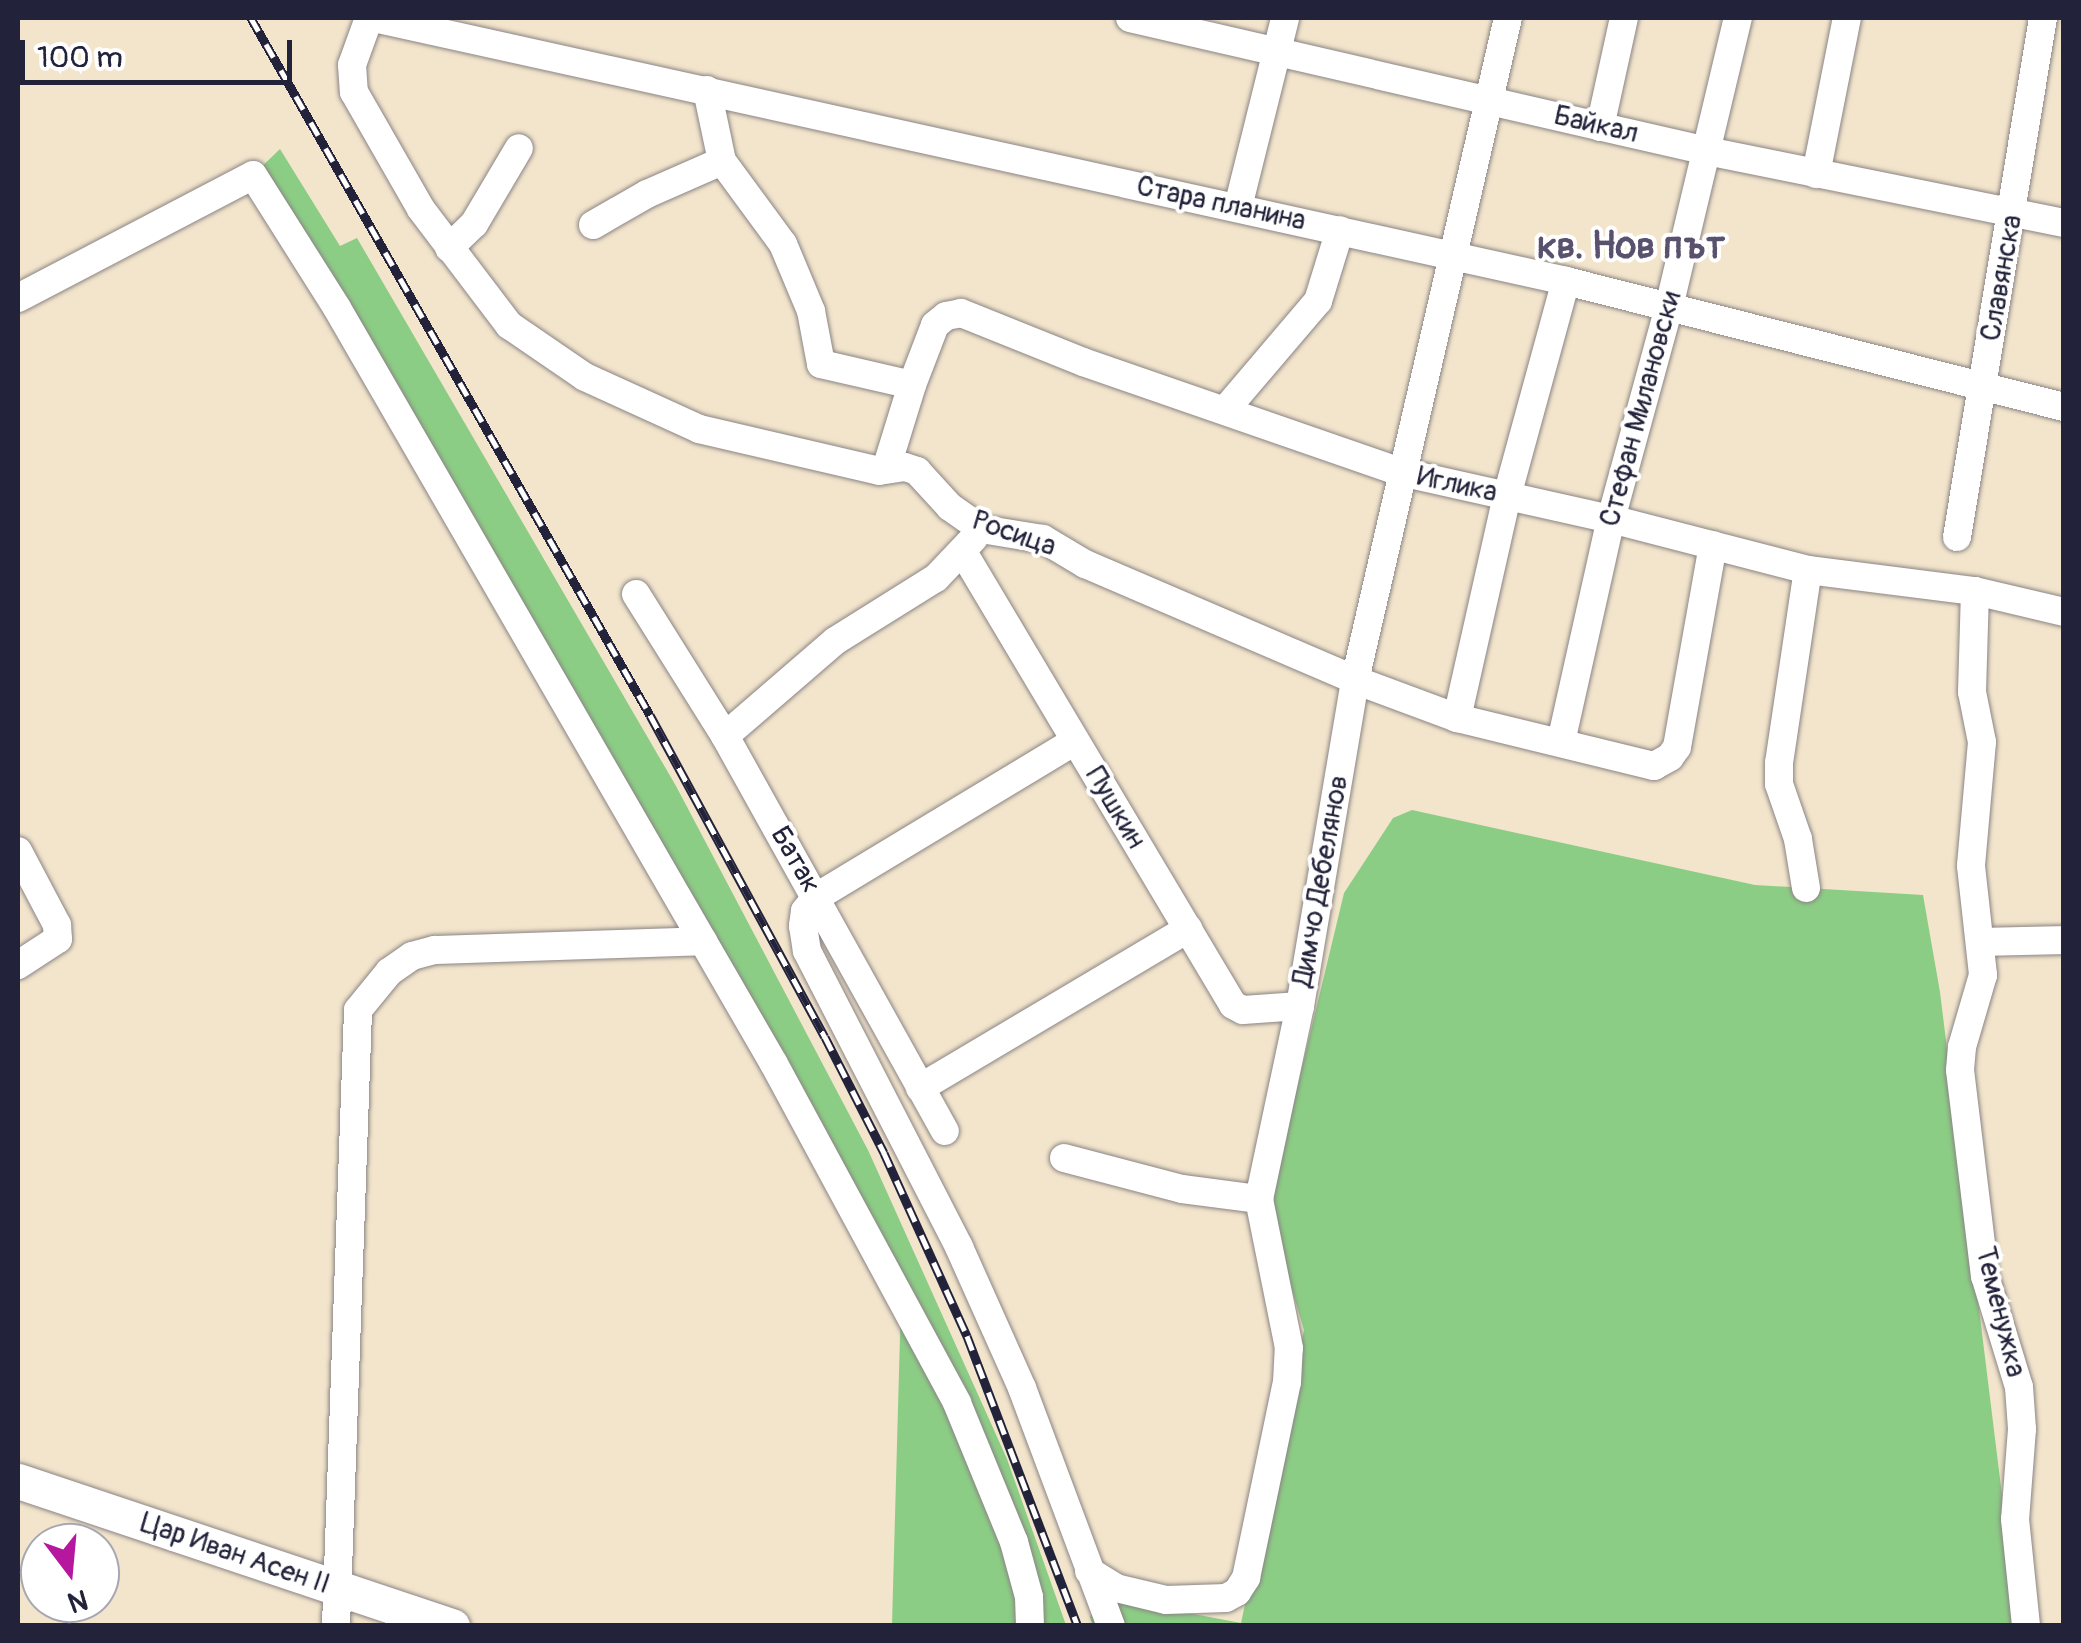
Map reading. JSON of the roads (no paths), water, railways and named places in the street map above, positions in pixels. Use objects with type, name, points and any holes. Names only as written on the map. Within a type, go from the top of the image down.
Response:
[{"type":"main road","name":"Цар Иван Асен II","points":[[18,1481],[452,1626]]},
{"type":"street","name":"Стара планина","points":[[371,18],[1566,282],[2064,408]]},
{"type":"street","name":"Росица","points":[[371,18],[352,65],[354,92],[420,209],[525,339],[616,394],[732,440],[886,469],[905,467],[916,471],[950,507],[982,529],[1042,539],[1085,564],[1355,680],[1457,718],[1654,766],[1670,757],[1676,747],[1713,545]]},
{"type":"street","name":"Байкал","points":[[1130,18],[1707,152],[2064,223]]},
{"type":"street","points":[[1238,208],[1285,18]]},
{"type":"street","name":"Димчо Дебелянов","points":[[1090,1570],[1116,1588],[1166,1600],[1226,1598],[1237,1592],[1246,1578],[1287,1382],[1289,1348],[1259,1199],[1300,1006],[1355,680],[1508,18]]},
{"type":"street","points":[[1600,126],[1624,18]]},
{"type":"street","name":"Стефан Милановски","points":[[1560,742],[1611,518],[1669,307],[1738,18]]},
{"type":"street","points":[[1816,174],[1847,18]]},
{"type":"street","name":"Славянска","points":[[1956,537],[2014,214],[2043,18]]},
{"type":"street","points":[[707,90],[722,161],[782,244],[810,310],[822,364],[912,385],[886,469]]},
{"type":"street","points":[[449,248],[474,224],[519,148]]},
{"type":"street","points":[[593,225],[647,194],[722,161]]},
{"type":"street","points":[[18,298],[254,175],[337,308],[703,941],[957,1403],[1014,1542],[1029,1597],[1030,1626]]},
{"type":"street","points":[[1226,409],[1318,301],[1340,230]]},
{"type":"street","points":[[1457,718],[1507,496],[1566,282]]},
{"type":"street","name":"Иглика","points":[[912,385],[935,325],[961,312],[1083,362],[1400,472],[1611,518],[1808,570],[1975,591],[2064,612]]},
{"type":"street","points":[[725,736],[836,641],[936,578],[982,529]]},
{"type":"street","name":"Пушкин","points":[[962,552],[1233,1005],[1244,1010],[1300,1006]]},
{"type":"street","points":[[1806,888],[1798,840],[1779,784],[1779,763],[1808,570]]},
{"type":"street","points":[[1975,591],[1972,692],[1982,742],[1971,866],[1982,942],[2064,940]]},
{"type":"street","name":"Батак","points":[[636,594],[725,736],[945,1131]]},
{"type":"street","points":[[1074,741],[816,897],[805,911],[807,951],[959,1247],[1022,1388],[1110,1626]]},
{"type":"street","points":[[18,850],[57,925],[58,938],[18,965]]},
{"type":"street","points":[[920,1088],[1188,929]]},
{"type":"street","points":[[336,1626],[354,1025],[367,994],[412,956],[435,950],[703,941]]},
{"type":"street","name":"Теменужка","points":[[1982,942],[1983,975],[1960,1070],[1986,1276],[2018,1387],[2022,1429],[2015,1519],[2026,1626]]},
{"type":"street","points":[[1064,1158],[1182,1189],[1259,1199]]},
{"type":"railway","points":[[251,18],[650,715],[825,1037],[884,1153],[967,1336],[1078,1626]]},
{"type":"district","name":"кв. Нов път","points":[[1631,247]]}]
